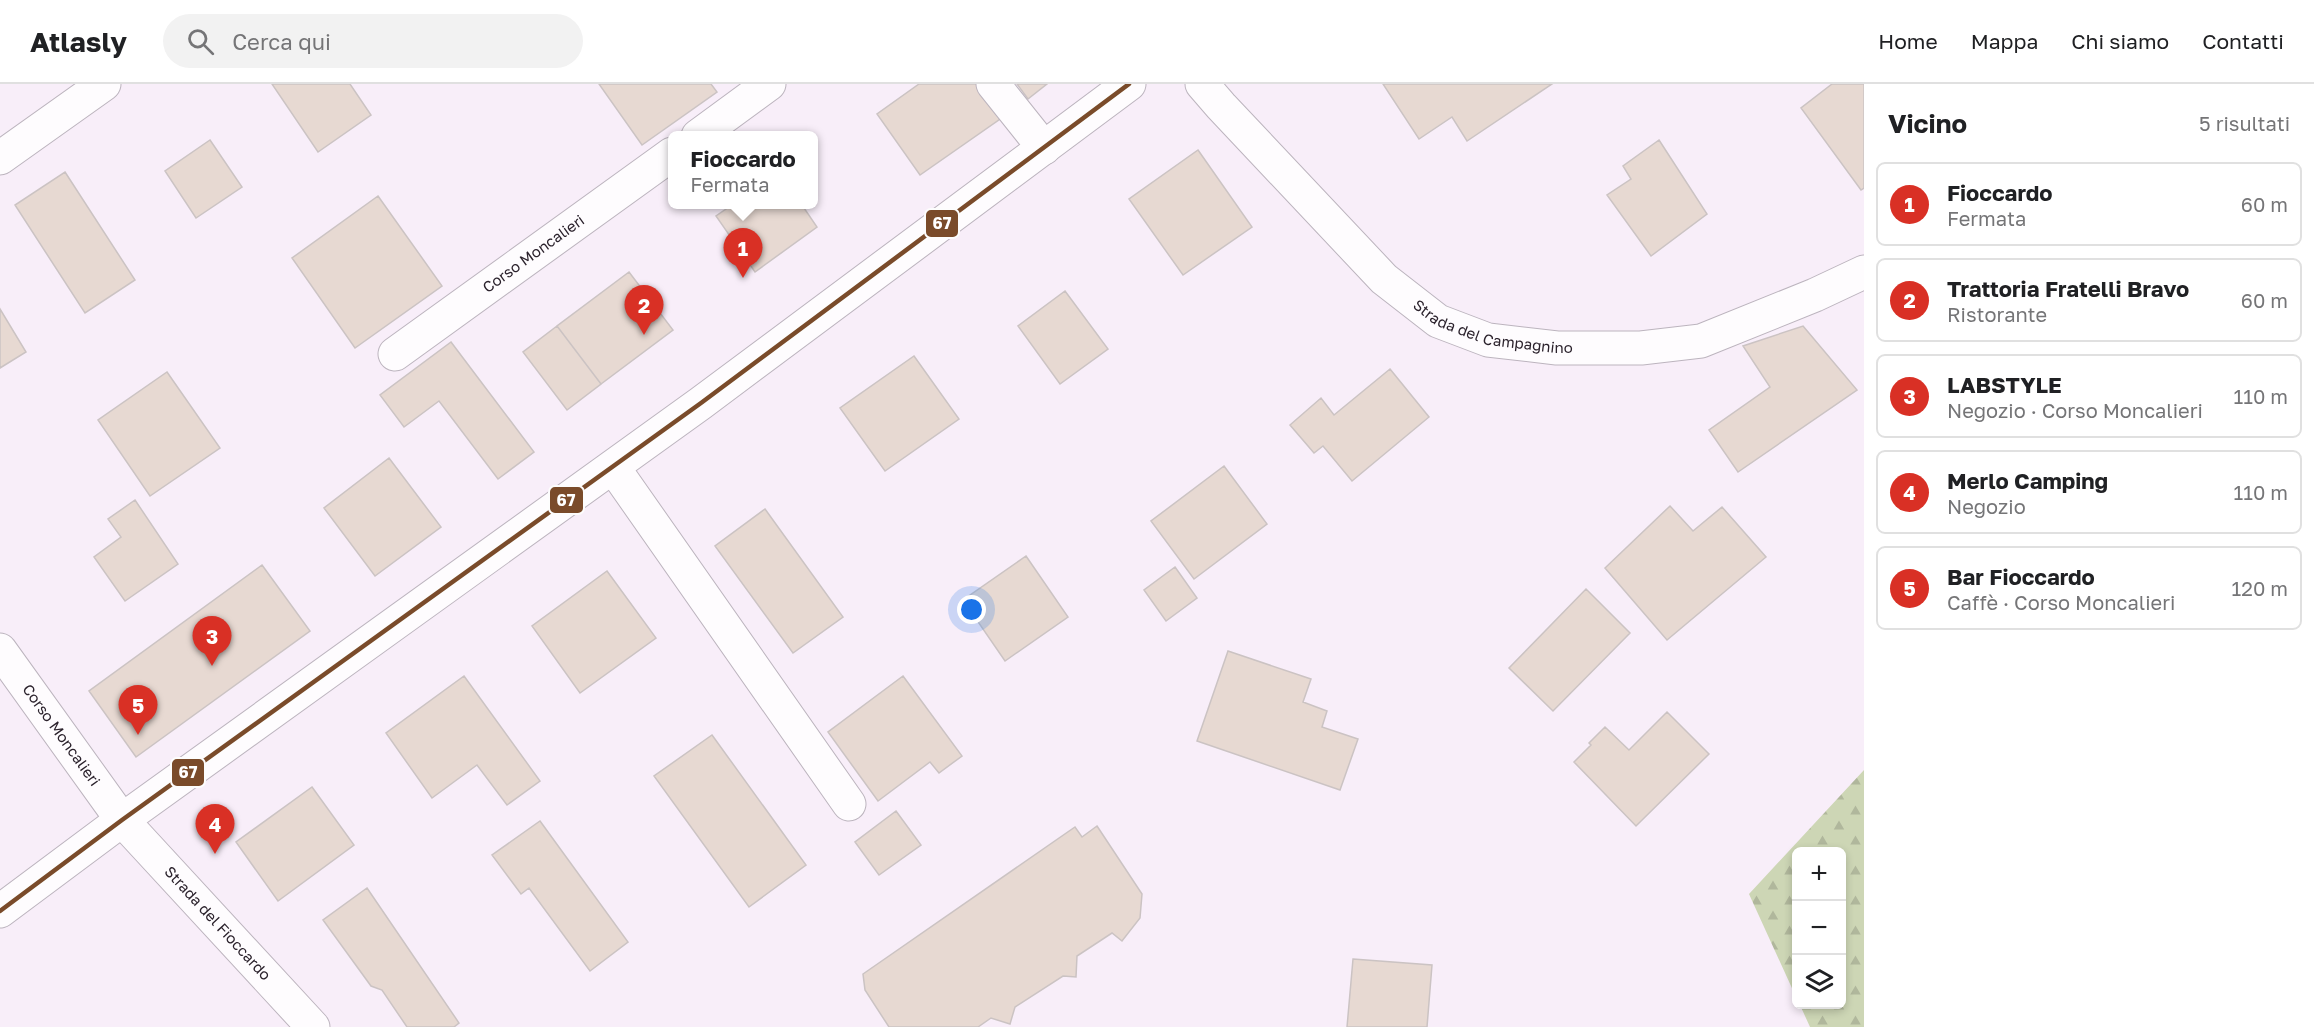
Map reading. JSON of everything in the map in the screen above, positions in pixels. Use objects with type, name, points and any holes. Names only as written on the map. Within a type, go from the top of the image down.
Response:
[{"type":"street","points":[[0,158],[104,84]]},
{"type":"street","points":[[704,131],[770,84]]},
{"type":"street","points":[[993,84],[1044,148]]},
{"type":"street","points":[[0,911],[122,820],[614,467],[1129,84]]},
{"type":"street","name":"Strada del Campagnino","points":[[1202,84],[1384,279],[1438,321],[1488,340],[1557,348],[1641,348],[1701,341],[1815,295],[1864,272]]},
{"type":"street","name":"Corso Moncalieri","points":[[394,354],[668,157]]},
{"type":"street","points":[[614,467],[849,804]]},
{"type":"street","name":"Corso Moncalieri","points":[[0,650],[122,820]]},
{"type":"street","name":"Strada del Fioccardo","points":[[122,820],[313,1027]]},
{"type":"green space","points":[[1864,770],[1864,1027],[1810,1027],[1802,1009],[1846,1009],[1846,847],[1793,847]]},
{"type":"green space","points":[[1792,848],[1792,988],[1749,894]]},
{"type":"building","points":[[272,84],[350,84],[371,115],[318,152]]},
{"type":"building","points":[[599,84],[711,84],[717,92],[642,145]]},
{"type":"building","points":[[919,84],[980,84],[1003,117],[920,175],[877,114]]},
{"type":"building","points":[[1017,84],[1047,84],[1028,99]]},
{"type":"building","points":[[1383,84],[1552,84],[1467,141],[1452,117],[1419,139]]},
{"type":"building","points":[[1832,84],[1864,84],[1864,188],[1861,190],[1801,108]]},
{"type":"building","points":[[210,140],[242,187],[196,218],[165,171]]},
{"type":"building","points":[[1659,140],[1707,214],[1651,256],[1607,195],[1631,179],[1623,166]]},
{"type":"building","points":[[1198,150],[1252,227],[1183,275],[1129,199]]},
{"type":"building","points":[[65,172],[135,280],[85,313],[15,205]]},
{"type":"building","points":[[378,196],[442,286],[355,348],[292,258]]},
{"type":"building","points":[[726,209],[805,209],[817,227],[755,272],[716,216]]},
{"type":"building","points":[[629,272],[673,330],[601,384],[557,326]]},
{"type":"building","points":[[1065,291],[1108,349],[1060,384],[1018,326]]},
{"type":"building","points":[[0,309],[26,352],[0,368]]},
{"type":"building","points":[[557,326],[601,384],[567,410],[523,352]]},
{"type":"building","points":[[1803,326],[1857,390],[1738,472],[1709,430],[1770,387],[1743,346]]},
{"type":"building","points":[[451,342],[534,452],[498,479],[439,401],[404,427],[380,395]]},
{"type":"building","points":[[914,356],[959,419],[885,471],[840,408]]},
{"type":"building","points":[[1390,369],[1429,417],[1352,481],[1323,446],[1314,453],[1290,425],[1321,398],[1334,415]]},
{"type":"building","points":[[167,372],[220,448],[150,496],[98,420]]},
{"type":"building","points":[[389,458],[441,527],[375,576],[324,508]]},
{"type":"building","points":[[1224,466],[1267,524],[1194,579],[1151,521]]},
{"type":"building","points":[[135,500],[178,564],[125,601],[94,557],[121,537],[108,519]]},
{"type":"building","points":[[1670,506],[1693,531],[1722,507],[1766,557],[1667,640],[1605,568]]},
{"type":"building","points":[[765,509],[843,617],[793,653],[715,546]]},
{"type":"building","points":[[1026,556],[1068,617],[1005,661],[963,600]]},
{"type":"building","points":[[262,565],[310,631],[136,757],[89,691]]},
{"type":"building","points":[[1175,567],[1197,598],[1166,621],[1144,590]]},
{"type":"building","points":[[607,571],[656,638],[580,693],[532,626]]},
{"type":"building","points":[[1586,589],[1630,633],[1553,711],[1509,668]]},
{"type":"building","points":[[1228,651],[1311,679],[1303,702],[1327,711],[1322,727],[1358,739],[1340,790],[1197,741]]},
{"type":"building","points":[[464,676],[540,781],[507,805],[477,765],[432,798],[386,733]]},
{"type":"building","points":[[903,676],[962,756],[939,773],[930,762],[878,801],[828,732]]},
{"type":"building","points":[[1667,712],[1709,754],[1636,826],[1574,762],[1605,727],[1629,750]]},
{"type":"building","points":[[712,735],[806,865],[749,907],[654,776]]},
{"type":"building","points":[[312,787],[354,845],[278,901],[236,842]]},
{"type":"building","points":[[896,811],[921,845],[879,875],[855,842]]},
{"type":"building","points":[[540,821],[628,942],[590,971],[529,888],[521,894],[492,855]]},
{"type":"building","points":[[1097,826],[1142,894],[1140,918],[1122,941],[1112,933],[1077,956],[1076,977],[1063,976],[1015,1007],[1010,1024],[991,1018],[978,1027],[889,1027],[865,990],[863,974],[1075,827],[1082,837]]},
{"type":"building","points":[[367,888],[459,1023],[454,1027],[407,1027],[382,990],[371,986],[323,920]]},
{"type":"building","points":[[1353,959],[1432,965],[1427,1027],[1347,1027]]},
{"type":"transit line","name":"67","points":[[0,911],[122,820],[701,403],[1129,84]]},
{"type":"place","name":"Fioccardo","points":[[743,278]]},
{"type":"place","name":"Trattoria Fratelli Bravo","points":[[644,335]]},
{"type":"place","name":"LABSTYLE","points":[[212,666]]},
{"type":"place","name":"Bar Fioccardo","points":[[138,735]]},
{"type":"place","name":"Merlo Camping","points":[[215,854]]}]
